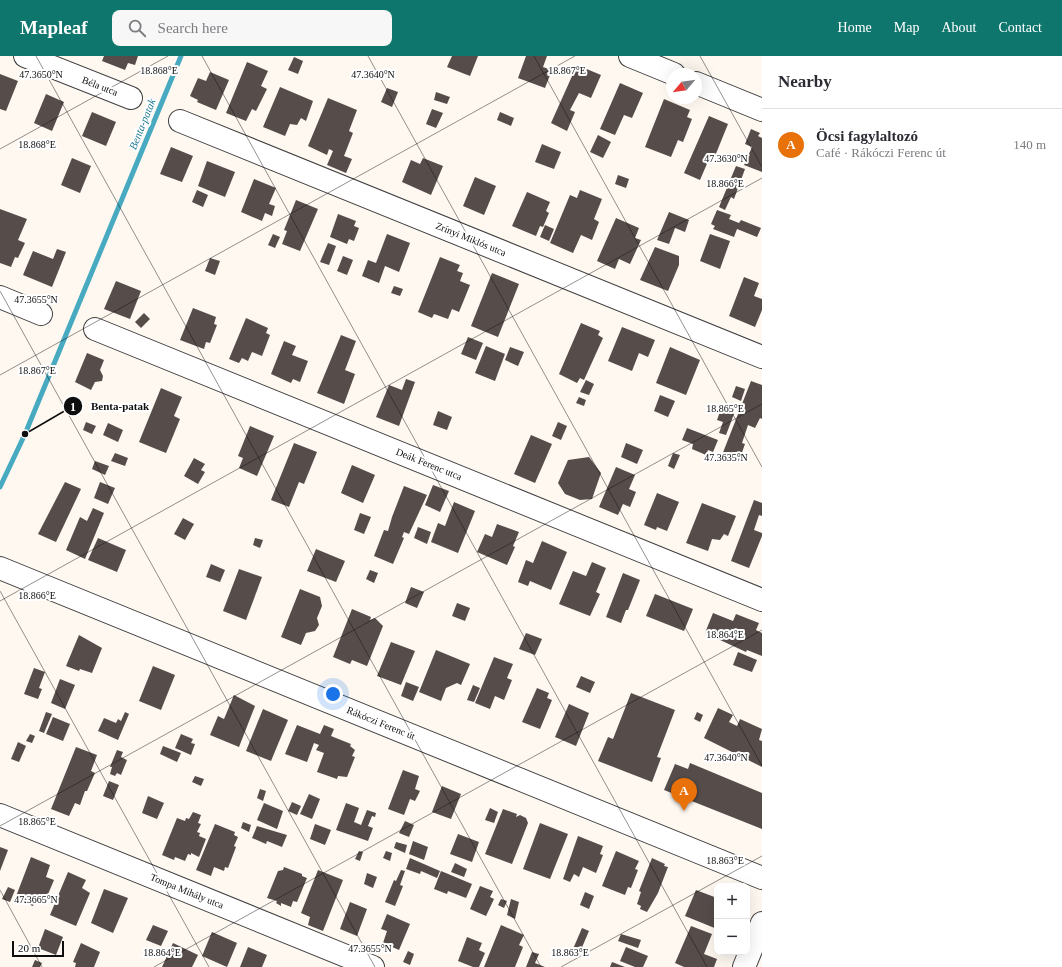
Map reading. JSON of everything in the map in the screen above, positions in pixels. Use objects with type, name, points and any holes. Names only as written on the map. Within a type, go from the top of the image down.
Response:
[{"type":"street","name":"Béla utca","points":[[25,56],[131,98]]},
{"type":"street","points":[[630,56],[666,71]]},
{"type":"street","points":[[702,85],[762,110]]},
{"type":"street","name":"Zrínyi Miklós utca","points":[[180,121],[762,357]]},
{"type":"street","points":[[0,297],[41,314]]},
{"type":"street","name":"Deák Ferenc utca","points":[[95,329],[762,600]]},
{"type":"street","name":"Rákóczi Ferenc út","points":[[0,568],[762,878]]},
{"type":"street","name":"Tompa Mihály utca","points":[[0,815],[373,967]]},
{"type":"street","points":[[744,967],[762,923]]},
{"type":"building","points":[[104,56],[138,56],[135,65],[128,63],[125,70],[102,61]]},
{"type":"building","points":[[452,56],[478,56],[470,76],[447,67]]},
{"type":"building","points":[[526,56],[547,56],[543,67],[552,70],[545,88],[518,78]]},
{"type":"building","points":[[294,57],[303,61],[298,74],[288,70]]},
{"type":"building","points":[[247,62],[268,71],[261,86],[267,89],[256,111],[252,109],[246,121],[226,113]]},
{"type":"building","points":[[577,65],[601,75],[591,98],[579,93],[570,110],[575,112],[567,131],[551,123]]},
{"type":"building","points":[[210,72],[229,80],[216,110],[197,102],[198,100],[190,96],[198,78],[206,81]]},
{"type":"building","points":[[0,74],[18,81],[6,111],[0,109]]},
{"type":"building","points":[[620,83],[643,93],[632,118],[624,115],[615,135],[600,129]]},
{"type":"building","points":[[280,87],[313,101],[306,121],[301,118],[297,125],[290,124],[285,136],[263,127]]},
{"type":"building","points":[[387,88],[398,92],[392,107],[381,102]]},
{"type":"building","points":[[436,92],[450,97],[447,104],[434,100]]},
{"type":"building","points":[[46,94],[64,102],[52,131],[34,123]]},
{"type":"building","points":[[328,98],[357,110],[349,131],[353,133],[344,156],[352,159],[346,173],[327,165],[333,151],[329,149],[327,155],[308,146]]},
{"type":"building","points":[[664,99],[666,100],[666,104],[676,104],[690,110],[687,117],[692,119],[683,142],[678,140],[671,157],[645,147]]},
{"type":"building","points":[[432,109],[443,113],[436,128],[426,124]]},
{"type":"building","points":[[92,112],[116,122],[106,146],[82,136]]},
{"type":"building","points":[[500,112],[514,118],[511,126],[497,120]]},
{"type":"building","points":[[709,116],[728,124],[713,161],[709,159],[700,180],[684,173]]},
{"type":"building","points":[[751,129],[760,133],[758,136],[762,138],[762,172],[744,165],[752,147],[745,144]]},
{"type":"building","points":[[598,135],[611,142],[603,158],[590,152]]},
{"type":"building","points":[[542,144],[561,152],[554,169],[535,162]]},
{"type":"building","points":[[171,147],[193,156],[182,182],[160,174]]},
{"type":"building","points":[[72,158],[91,166],[80,193],[61,185]]},
{"type":"building","points":[[423,158],[443,166],[431,195],[402,182],[411,160],[420,164]]},
{"type":"building","points":[[207,161],[235,172],[225,197],[198,186]]},
{"type":"building","points":[[736,166],[745,169],[734,199],[731,197],[725,210],[719,207]]},
{"type":"building","points":[[618,175],[629,179],[626,188],[615,184]]},
{"type":"building","points":[[475,177],[496,186],[484,215],[463,206]]},
{"type":"building","points":[[254,179],[276,188],[269,204],[275,206],[272,216],[265,213],[262,221],[241,212]]},
{"type":"building","points":[[197,190],[208,195],[203,207],[192,202]]},
{"type":"building","points":[[580,190],[602,199],[594,219],[599,222],[592,240],[581,235],[573,253],[550,243],[570,195],[577,198]]},
{"type":"building","points":[[527,192],[550,202],[546,211],[549,213],[543,227],[540,226],[536,236],[512,226]]},
{"type":"building","points":[[296,200],[318,209],[300,251],[282,244],[287,231],[284,230]]},
{"type":"building","points":[[0,209],[27,219],[18,240],[25,243],[18,258],[15,257],[11,267],[0,263]]},
{"type":"building","points":[[717,210],[731,215],[729,219],[739,223],[741,220],[761,228],[757,237],[737,229],[734,237],[713,229],[715,226],[711,224]]},
{"type":"building","points":[[669,212],[689,220],[685,232],[675,228],[669,244],[657,240]]},
{"type":"building","points":[[338,214],[356,221],[354,226],[359,228],[354,241],[349,239],[347,244],[330,237]]},
{"type":"building","points":[[616,218],[639,228],[635,238],[641,240],[630,264],[619,259],[615,269],[597,261]]},
{"type":"building","points":[[545,225],[554,229],[549,241],[540,237]]},
{"type":"building","points":[[273,234],[280,237],[275,248],[268,245]]},
{"type":"building","points":[[387,234],[410,243],[399,272],[385,266],[379,283],[362,276],[368,260],[376,263]]},
{"type":"building","points":[[710,234],[730,241],[720,269],[700,261]]},
{"type":"building","points":[[328,243],[336,246],[329,265],[320,262]]},
{"type":"building","points":[[655,247],[679,256],[679,265],[668,291],[640,280]]},
{"type":"building","points":[[57,249],[66,252],[52,287],[23,275],[33,251],[53,259]]},
{"type":"building","points":[[343,256],[353,260],[347,275],[337,271]]},
{"type":"building","points":[[440,257],[460,265],[457,271],[463,273],[460,281],[470,285],[459,312],[452,309],[448,319],[434,314],[432,318],[418,312]]},
{"type":"building","points":[[210,258],[220,261],[215,275],[205,271]]},
{"type":"building","points":[[492,273],[519,284],[498,337],[471,326]]},
{"type":"building","points":[[744,277],[759,283],[754,296],[762,299],[762,310],[755,327],[729,316]]},
{"type":"building","points":[[116,281],[141,291],[130,319],[104,309]]},
{"type":"building","points":[[394,286],[403,289],[400,296],[391,293]]},
{"type":"building","points":[[193,308],[216,317],[214,324],[217,325],[210,343],[206,342],[204,349],[180,340]]},
{"type":"building","points":[[144,313],[150,319],[141,328],[135,322]]},
{"type":"building","points":[[246,318],[268,328],[266,333],[270,335],[262,356],[252,352],[248,361],[242,358],[239,363],[229,359]]},
{"type":"building","points":[[581,323],[600,331],[598,335],[603,338],[584,380],[580,378],[577,383],[559,374]]},
{"type":"building","points":[[622,327],[655,340],[648,357],[639,353],[632,371],[608,361]]},
{"type":"building","points":[[341,335],[356,341],[345,370],[355,374],[344,404],[317,393]]},
{"type":"building","points":[[468,337],[483,343],[476,360],[461,354]]},
{"type":"building","points":[[284,341],[296,346],[292,355],[308,361],[300,382],[293,379],[291,383],[271,374]]},
{"type":"building","points":[[486,346],[505,354],[495,381],[475,373]]},
{"type":"building","points":[[510,347],[524,352],[518,366],[505,360]]},
{"type":"building","points":[[670,347],[700,360],[686,395],[656,383]]},
{"type":"building","points":[[87,353],[104,360],[100,370],[103,376],[102,381],[95,382],[91,390],[75,382]]},
{"type":"building","points":[[406,379],[415,382],[399,426],[376,417],[389,385],[402,390]]},
{"type":"building","points":[[586,380],[594,384],[589,395],[580,392]]},
{"type":"building","points":[[751,381],[762,385],[762,419],[760,418],[755,428],[748,425],[742,443],[745,444],[739,461],[722,455]]},
{"type":"building","points":[[736,386],[745,389],[741,401],[732,397]]},
{"type":"building","points":[[161,388],[182,397],[174,416],[180,419],[166,453],[139,442]]},
{"type":"building","points":[[660,395],[675,401],[668,417],[654,411]]},
{"type":"building","points":[[579,397],[586,400],[584,406],[576,403]]},
{"type":"building","points":[[721,409],[734,414],[726,435],[719,433],[723,422],[717,420]]},
{"type":"building","points":[[438,411],[452,417],[447,430],[433,425]]},
{"type":"building","points":[[86,422],[96,426],[92,434],[83,430]]},
{"type":"building","points":[[558,422],[567,426],[561,440],[552,436]]},
{"type":"building","points":[[108,423],[123,430],[118,442],[103,435]]},
{"type":"building","points":[[250,426],[274,436],[257,476],[239,468],[243,458],[238,456]]},
{"type":"building","points":[[687,428],[718,440],[713,452],[708,450],[706,455],[692,449],[693,444],[682,440]]},
{"type":"building","points":[[531,435],[552,444],[535,483],[514,474]]},
{"type":"building","points":[[294,443],[317,452],[304,484],[299,482],[289,507],[271,500]]},
{"type":"building","points":[[626,443],[643,450],[637,464],[621,457]]},
{"type":"building","points":[[115,453],[128,458],[125,466],[111,461]]},
{"type":"building","points":[[673,453],[680,455],[674,469],[668,466]]},
{"type":"building","points":[[589,457],[601,473],[592,499],[580,500],[565,494],[558,483],[568,460]]},
{"type":"building","points":[[194,458],[205,464],[201,470],[205,472],[198,484],[184,476]]},
{"type":"building","points":[[95,461],[109,466],[105,475],[92,469]]},
{"type":"building","points":[[352,465],[375,475],[363,503],[341,493]]},
{"type":"building","points":[[616,467],[635,475],[629,489],[636,492],[630,507],[623,504],[618,515],[599,507]]},
{"type":"building","points":[[65,482],[81,489],[56,542],[38,534]]},
{"type":"building","points":[[100,482],[115,488],[108,504],[94,498]]},
{"type":"building","points":[[433,485],[449,491],[440,512],[425,505]]},
{"type":"building","points":[[404,486],[427,495],[409,534],[404,532],[402,537],[404,538],[393,564],[374,556],[384,530],[388,531]]},
{"type":"building","points":[[657,493],[679,502],[667,531],[657,527],[656,530],[644,525]]},
{"type":"building","points":[[754,500],[762,503],[762,516],[759,515],[754,530],[762,533],[762,536],[749,568],[731,561]]},
{"type":"building","points":[[454,502],[475,511],[458,553],[431,542],[438,523],[445,526]]},
{"type":"building","points":[[702,503],[736,516],[728,536],[724,534],[720,540],[712,539],[708,551],[686,543]]},
{"type":"building","points":[[93,508],[104,513],[85,559],[66,550],[80,517],[87,521]]},
{"type":"building","points":[[360,513],[371,517],[364,534],[354,530]]},
{"type":"building","points":[[183,518],[194,524],[185,540],[174,534]]},
{"type":"building","points":[[497,524],[519,532],[513,546],[515,547],[507,565],[477,552],[485,534],[492,537]]},
{"type":"building","points":[[418,527],[431,532],[427,544],[414,538]]},
{"type":"building","points":[[98,538],[126,550],[117,572],[88,560]]},
{"type":"building","points":[[255,538],[263,540],[260,548],[253,545]]},
{"type":"building","points":[[542,541],[567,552],[551,590],[530,581],[528,586],[518,582],[526,560],[533,563]]},
{"type":"building","points":[[316,549],[345,561],[336,582],[307,571]]},
{"type":"building","points":[[592,562],[606,568],[596,592],[600,594],[590,616],[559,604],[573,571],[586,576]]},
{"type":"building","points":[[211,564],[225,570],[220,582],[206,577]]},
{"type":"building","points":[[239,569],[262,577],[246,620],[223,611]]},
{"type":"building","points":[[370,570],[378,573],[374,583],[366,579]]},
{"type":"building","points":[[623,573],[640,580],[621,623],[606,617]]},
{"type":"building","points":[[411,587],[424,592],[417,608],[405,603]]},
{"type":"building","points":[[300,589],[320,597],[322,606],[317,618],[319,625],[315,631],[306,633],[301,645],[281,637]]},
{"type":"building","points":[[655,594],[693,609],[684,631],[646,616]]},
{"type":"building","points":[[457,603],[470,608],[465,621],[452,616]]},
{"type":"building","points":[[352,609],[371,617],[370,620],[375,618],[383,626],[367,666],[352,660],[350,664],[333,657]]},
{"type":"building","points":[[713,613],[733,621],[736,614],[759,623],[756,630],[762,633],[762,656],[747,650],[746,652],[705,633]]},
{"type":"building","points":[[526,633],[542,639],[535,655],[519,649]]},
{"type":"building","points":[[79,635],[102,648],[92,673],[80,669],[79,671],[66,666]]},
{"type":"building","points":[[391,642],[415,651],[401,685],[377,676]]},
{"type":"building","points":[[436,650],[470,664],[461,685],[457,683],[446,688],[441,701],[419,692]]},
{"type":"building","points":[[738,652],[757,660],[752,672],[733,665]]},
{"type":"building","points":[[494,657],[513,664],[507,678],[512,680],[504,700],[495,696],[490,709],[475,703]]},
{"type":"building","points":[[153,666],[175,675],[161,710],[139,701]]},
{"type":"building","points":[[34,668],[45,672],[39,688],[42,689],[38,699],[24,694]]},
{"type":"building","points":[[581,676],[595,682],[590,693],[576,687]]},
{"type":"building","points":[[60,679],[75,685],[65,709],[51,703]]},
{"type":"building","points":[[406,682],[419,687],[413,701],[401,696]]},
{"type":"building","points":[[473,685],[480,688],[474,702],[467,700]]},
{"type":"building","points":[[537,688],[549,693],[547,698],[552,700],[540,729],[522,722]]},
{"type":"building","points":[[631,693],[675,710],[657,757],[661,758],[652,782],[598,761],[608,737],[613,739]]},
{"type":"building","points":[[234,695],[255,706],[239,747],[210,735],[218,716],[224,719]]},
{"type":"building","points":[[569,704],[589,713],[576,746],[555,737]]},
{"type":"building","points":[[718,708],[733,715],[729,722],[737,726],[740,719],[762,729],[759,740],[762,741],[762,767],[704,738]]},
{"type":"building","points":[[263,709],[288,720],[271,761],[246,751]]},
{"type":"building","points":[[46,712],[52,714],[44,733],[39,731]]},
{"type":"building","points":[[125,712],[129,714],[118,740],[98,731],[104,718],[116,723],[118,719],[121,721]]},
{"type":"building","points":[[697,712],[703,715],[700,722],[694,719]]},
{"type":"building","points":[[53,717],[70,724],[63,741],[46,734]]},
{"type":"building","points":[[297,725],[320,734],[324,725],[334,729],[331,736],[351,744],[350,746],[355,750],[352,756],[355,757],[347,777],[338,776],[337,779],[317,772],[324,753],[316,750],[319,745],[314,743],[307,762],[285,754]]},
{"type":"building","points":[[30,734],[35,736],[32,743],[26,741]]},
{"type":"building","points":[[181,734],[193,739],[191,743],[195,744],[191,755],[175,748]]},
{"type":"building","points":[[18,742],[26,746],[19,762],[11,759]]},
{"type":"building","points":[[163,746],[181,753],[177,762],[160,754]]},
{"type":"building","points":[[76,747],[97,755],[91,771],[95,773],[87,791],[85,791],[80,805],[75,803],[69,816],[51,809]]},
{"type":"building","points":[[117,750],[123,752],[121,757],[127,760],[121,775],[117,773],[115,776],[110,774],[112,767],[110,767]]},
{"type":"building","points":[[690,763],[762,793],[762,829],[664,790],[675,764],[688,769]]},
{"type":"building","points":[[403,770],[419,776],[415,789],[420,791],[415,801],[410,799],[404,815],[388,809]]},
{"type":"building","points":[[195,776],[204,779],[201,786],[192,782]]},
{"type":"building","points":[[109,781],[119,785],[113,800],[103,796]]},
{"type":"building","points":[[442,786],[461,794],[451,819],[432,812]]},
{"type":"building","points":[[260,789],[266,791],[263,801],[257,798]]},
{"type":"building","points":[[309,794],[320,799],[312,819],[300,814]]},
{"type":"building","points":[[148,796],[164,803],[157,819],[142,813]]},
{"type":"building","points":[[292,802],[301,806],[297,815],[288,811]]},
{"type":"building","points":[[264,803],[283,811],[277,829],[257,820]]},
{"type":"building","points":[[346,803],[359,808],[354,822],[361,825],[367,810],[376,813],[375,817],[372,816],[368,826],[373,828],[368,841],[336,830]]},
{"type":"building","points":[[490,808],[498,812],[494,823],[485,820]]},
{"type":"building","points":[[503,809],[517,814],[516,817],[520,815],[526,818],[528,823],[512,864],[485,854]]},
{"type":"building","points":[[193,812],[201,815],[198,823],[201,824],[197,832],[200,833],[199,836],[206,839],[199,857],[191,853],[191,855],[188,854],[185,861],[175,857],[174,860],[162,855],[177,818],[185,821],[186,818],[189,819]]},
{"type":"building","points":[[405,821],[414,825],[409,837],[399,833]]},
{"type":"building","points":[[243,822],[251,825],[249,832],[241,828]]},
{"type":"building","points":[[540,823],[568,834],[550,879],[523,869]]},
{"type":"building","points":[[215,824],[235,832],[234,835],[238,837],[228,868],[225,867],[224,871],[214,867],[211,876],[196,870]]},
{"type":"building","points":[[315,824],[331,830],[325,845],[310,839]]},
{"type":"building","points":[[257,826],[287,835],[282,847],[267,841],[266,844],[252,838]]},
{"type":"building","points":[[458,834],[479,842],[472,862],[450,854]]},
{"type":"building","points":[[578,836],[603,846],[600,854],[603,855],[596,873],[583,867],[579,877],[574,874],[570,882],[563,879]]},
{"type":"building","points":[[413,841],[428,847],[424,860],[409,854]]},
{"type":"building","points":[[396,842],[407,845],[405,853],[394,848]]},
{"type":"building","points":[[0,847],[8,850],[0,871]]},
{"type":"building","points":[[359,851],[363,852],[360,861],[355,859]]},
{"type":"building","points":[[386,851],[392,853],[390,861],[383,858]]},
{"type":"building","points":[[616,851],[639,861],[635,869],[638,870],[631,888],[628,887],[625,895],[602,886]]},
{"type":"building","points":[[31,857],[50,865],[46,877],[54,880],[46,899],[38,896],[33,906],[15,899]]},
{"type":"building","points":[[410,858],[440,871],[437,878],[421,871],[420,874],[406,869]]},
{"type":"building","points":[[652,858],[668,867],[658,893],[647,912],[640,909],[641,906],[637,904],[641,892],[639,891]]},
{"type":"building","points":[[455,863],[467,869],[464,877],[451,872]]},
{"type":"building","points":[[284,867],[302,874],[302,876],[307,878],[297,902],[293,901],[291,907],[281,903],[281,906],[276,903],[277,901],[267,898],[278,871],[283,870]]},
{"type":"building","points":[[318,870],[343,880],[323,931],[308,925],[310,917],[301,913]]},
{"type":"building","points":[[401,870],[405,871],[400,885],[403,886],[395,906],[385,902],[394,880],[396,881]]},
{"type":"building","points":[[441,871],[472,884],[466,898],[448,891],[447,894],[434,889]]},
{"type":"building","points":[[68,872],[86,880],[82,888],[90,893],[76,926],[50,915]]},
{"type":"building","points":[[367,873],[377,877],[373,888],[364,884]]},
{"type":"building","points":[[480,886],[493,891],[490,897],[494,899],[486,916],[470,909]]},
{"type":"building","points":[[8,887],[15,890],[10,902],[2,899]]},
{"type":"building","points":[[104,889],[128,898],[113,933],[91,923]]},
{"type":"building","points":[[696,890],[714,897],[714,928],[685,916]]},
{"type":"building","points":[[585,892],[594,896],[589,909],[580,905]]},
{"type":"building","points":[[501,899],[507,901],[504,908],[498,905]]},
{"type":"building","points":[[511,899],[519,902],[515,919],[507,915]]},
{"type":"building","points":[[350,902],[367,909],[357,936],[340,929]]},
{"type":"building","points":[[387,914],[410,924],[399,950],[383,943],[387,931],[381,929]]},
{"type":"building","points":[[153,925],[168,931],[161,946],[146,940]]},
{"type":"building","points":[[501,925],[524,935],[519,945],[523,947],[515,967],[484,967]]},
{"type":"building","points":[[691,926],[712,934],[704,954],[717,959],[714,967],[684,967],[675,963]]},
{"type":"building","points":[[582,928],[589,931],[580,952],[573,949]]},
{"type":"building","points":[[45,929],[63,937],[56,955],[38,948]]},
{"type":"building","points":[[212,932],[237,943],[227,967],[202,956]]},
{"type":"building","points":[[621,934],[641,940],[638,948],[618,941]]},
{"type":"building","points":[[467,937],[482,943],[479,950],[485,953],[479,967],[473,967],[458,961]]},
{"type":"building","points":[[81,943],[100,952],[94,967],[75,967],[76,963],[73,962]]},
{"type":"building","points":[[173,943],[198,955],[192,967],[162,967]]},
{"type":"building","points":[[248,947],[267,955],[262,967],[240,967]]},
{"type":"building","points":[[626,947],[648,956],[643,967],[635,967],[620,961]]},
{"type":"building","points":[[408,951],[414,954],[410,965],[403,962]]},
{"type":"building","points":[[532,952],[539,954],[535,963],[545,967],[526,967]]},
{"type":"building","points":[[35,960],[42,963],[40,967],[32,967]]},
{"type":"building","points":[[612,962],[625,967],[610,967]]},
{"type":"waterway","name":"Benta-patak","points":[[0,487],[25,434],[181,56]]},
{"type":"place","name":"Benta-patak","points":[[25,434]]},
{"type":"place","name":"Öcsi fagylaltozó","points":[[684,811]]}]
